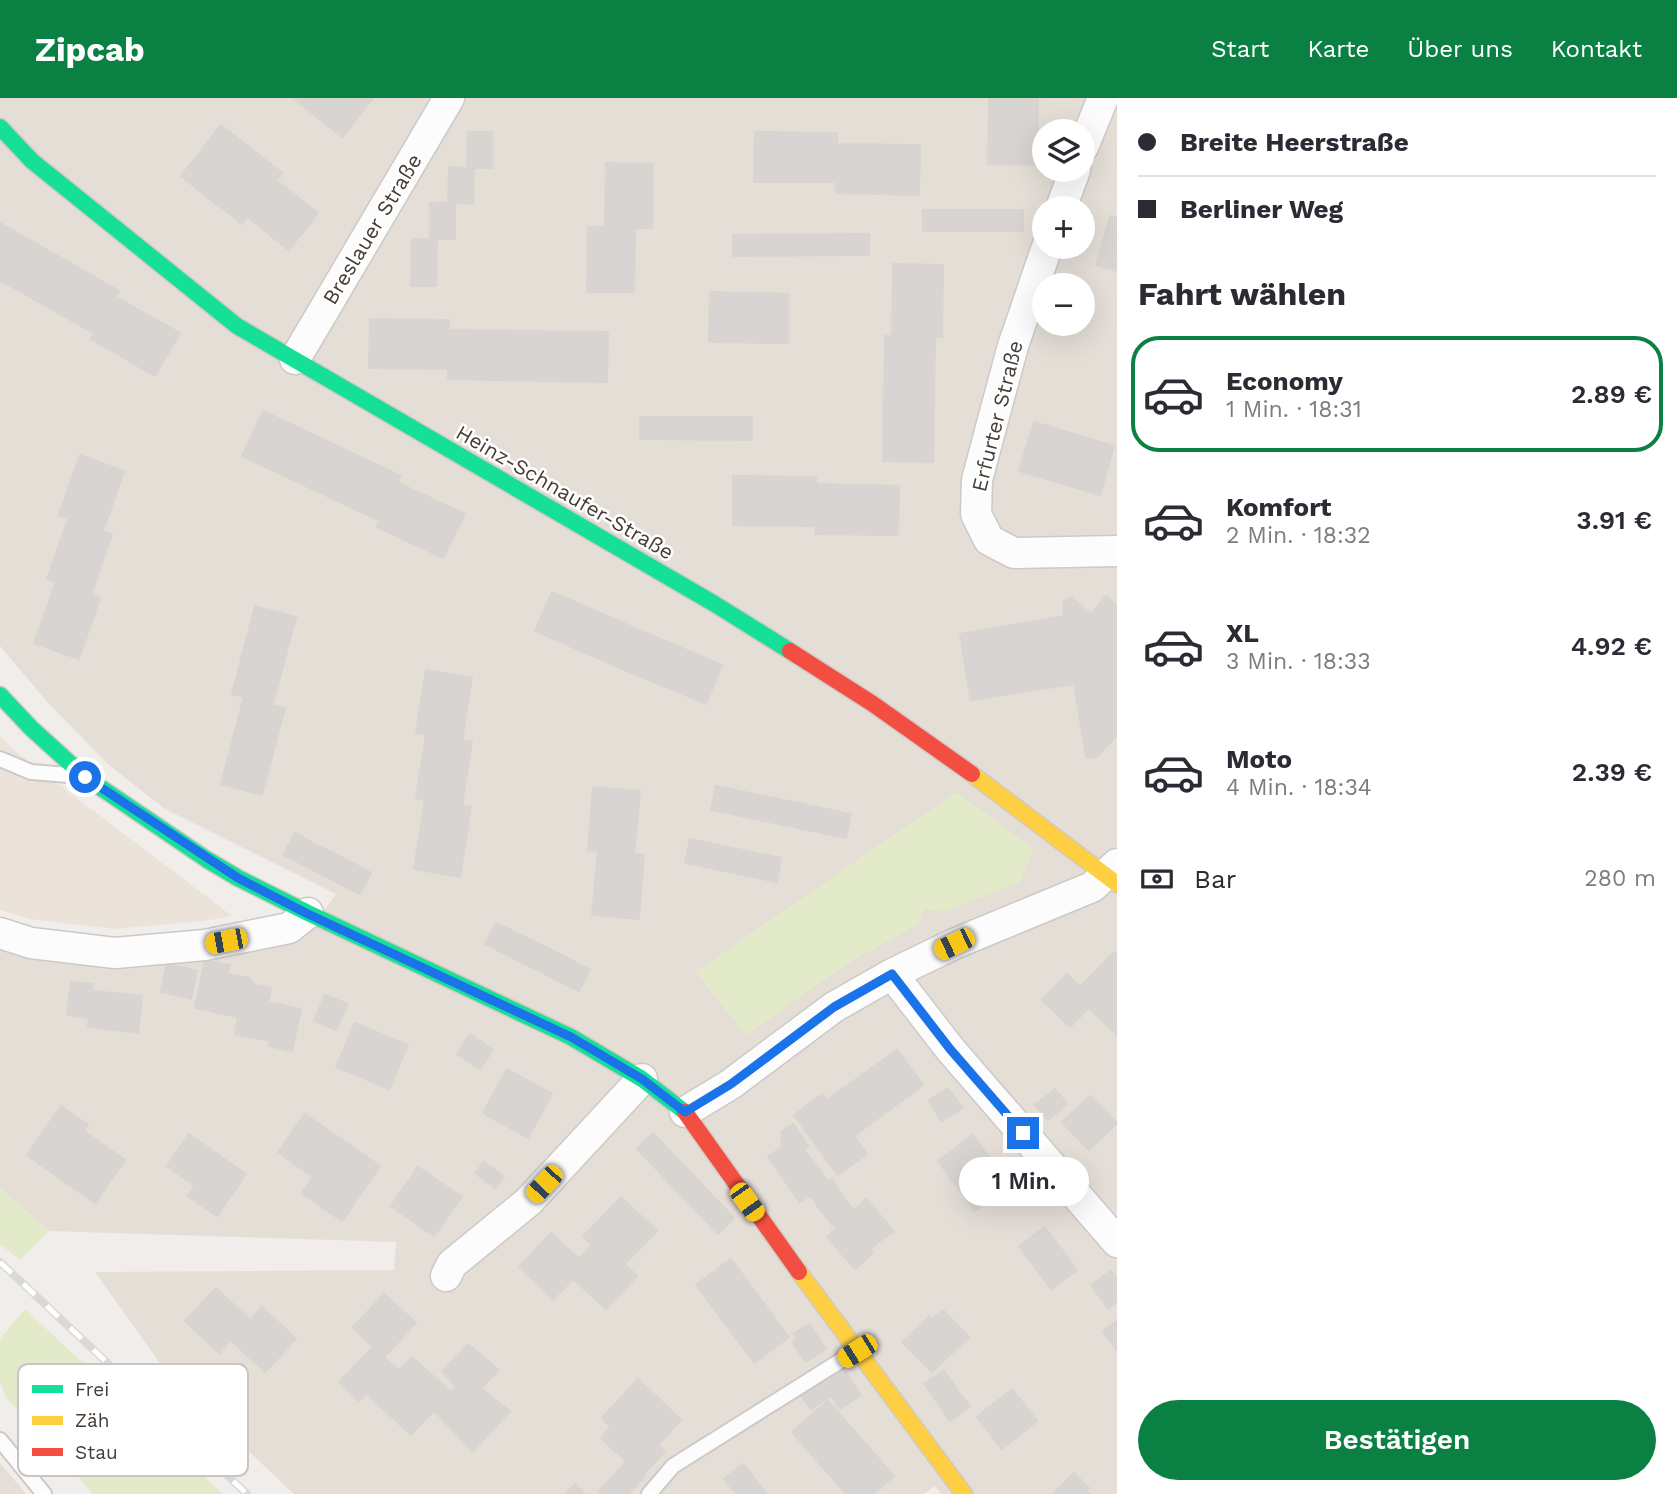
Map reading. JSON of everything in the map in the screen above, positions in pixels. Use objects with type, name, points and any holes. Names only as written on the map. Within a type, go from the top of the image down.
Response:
[{"type":"street","name":"Breslauer Straße","points":[[295,359],[449,98]]},
{"type":"street","points":[[1094,119],[1103,98]]},
{"type":"street","name":"Heinz-Schnaufer-Straße","points":[[0,127],[32,161],[237,326],[713,603],[863,698],[1113,874]]},
{"type":"street","name":"Erfurter Straße","points":[[1043,259],[1013,346],[993,418],[977,480],[976,514],[989,540],[1014,553],[1117,551]]},
{"type":"street","points":[[0,695],[32,729],[85,777],[206,859],[308,914],[571,1037],[642,1079],[685,1112],[747,1202],[964,1494]]},
{"type":"street","points":[[685,1112],[731,1084],[834,1007],[892,974],[954,944],[1091,887],[1113,874]]},
{"type":"street","points":[[0,933],[31,943],[115,953],[205,945],[289,928],[308,914]]},
{"type":"street","points":[[892,974],[950,1049],[1117,1242]]},
{"type":"street","points":[[446,1276],[452,1264],[528,1202],[642,1079]]},
{"type":"lane","points":[[0,759],[31,772],[85,777]]},
{"type":"lane","points":[[649,1494],[673,1466],[857,1351]]},
{"type":"lane","points":[[0,1440],[18,1462]]},
{"type":"lane","points":[[29,1476],[44,1494]]},
{"type":"shaded area","points":[[0,98],[1117,98],[1117,1494],[941,1494],[935,1486],[924,1494],[294,1494],[248,1451],[248,1364],[161,1364],[95,1272],[394,1270],[396,1242],[49,1231],[0,1188],[0,937],[208,954],[304,938],[336,894],[165,809],[109,765],[49,704],[0,646]]},
{"type":"shaded area","points":[[0,736],[11,748],[232,916],[114,929],[30,919],[0,910]]},
{"type":"shaded area","points":[[0,1463],[26,1494],[0,1494]]},
{"type":"green space","points":[[956,792],[1034,849],[1020,882],[944,912],[924,908],[921,923],[850,962],[746,1035],[695,972]]},
{"type":"green space","points":[[0,1188],[49,1231],[20,1260],[0,1244]]},
{"type":"green space","points":[[25,1309],[84,1364],[18,1364],[18,1410],[5,1396],[0,1381],[0,1339]]},
{"type":"green space","points":[[77,1476],[204,1476],[223,1494],[93,1494]]},
{"type":"building","points":[[293,98],[373,98],[342,137]]},
{"type":"building","points":[[989,98],[1038,98],[1038,102],[989,102]]},
{"type":"building","points":[[989,102],[1038,102],[1038,119],[1032,119],[1032,165],[988,164]]},
{"type":"building","points":[[221,125],[282,173],[276,180],[318,213],[289,250],[247,217],[242,224],[181,176]]},
{"type":"building","points":[[468,132],[492,132],[492,168],[474,168],[473,204],[455,203],[455,239],[437,239],[436,286],[411,286],[412,239],[430,239],[430,203],[448,203],[449,167],[467,168]]},
{"type":"building","points":[[755,132],[837,133],[837,182],[754,182]]},
{"type":"building","points":[[837,144],[920,145],[919,195],[836,193]]},
{"type":"building","points":[[606,163],[653,164],[652,228],[605,227]]},
{"type":"building","points":[[923,210],[1023,210],[1023,231],[923,231]]},
{"type":"building","points":[[1110,216],[1117,217],[1117,271],[1096,265]]},
{"type":"building","points":[[0,223],[119,291],[95,334],[0,280]]},
{"type":"building","points":[[588,227],[635,228],[634,292],[587,292]]},
{"type":"building","points":[[869,234],[869,255],[733,256],[733,235]]},
{"type":"building","points":[[893,264],[943,265],[942,337],[892,336]]},
{"type":"building","points":[[710,292],[788,294],[788,343],[709,342]]},
{"type":"building","points":[[116,297],[180,333],[155,376],[91,339]]},
{"type":"building","points":[[370,319],[449,320],[448,369],[369,368]]},
{"type":"building","points":[[449,330],[608,332],[607,382],[448,379]]},
{"type":"building","points":[[885,336],[935,337],[933,462],[883,461]]},
{"type":"building","points":[[263,411],[401,476],[380,521],[242,456]]},
{"type":"building","points":[[640,417],[752,417],[752,440],[640,439]]},
{"type":"building","points":[[1034,422],[1114,446],[1100,495],[1019,471]]},
{"type":"building","points":[[80,455],[124,471],[103,531],[59,515]]},
{"type":"building","points":[[733,476],[816,477],[815,526],[733,525]]},
{"type":"building","points":[[398,483],[465,514],[443,558],[377,527]]},
{"type":"building","points":[[816,484],[899,486],[898,535],[815,534]]},
{"type":"building","points":[[68,519],[112,534],[91,595],[47,579]]},
{"type":"building","points":[[56,582],[100,598],[79,659],[34,643]]},
{"type":"building","points":[[552,592],[637,629],[620,668],[535,631]]},
{"type":"building","points":[[1106,596],[1117,606],[1117,735],[1096,758],[1086,757],[1074,684],[971,700],[960,634],[1064,616],[1063,602],[1072,597],[1091,615]]},
{"type":"building","points":[[255,606],[296,617],[273,704],[232,694]]},
{"type":"building","points":[[637,629],[722,665],[706,704],[620,668]]},
{"type":"building","points":[[426,670],[472,678],[462,741],[416,733]]},
{"type":"building","points":[[244,697],[285,708],[262,795],[221,784]]},
{"type":"building","points":[[426,735],[472,742],[462,806],[416,798]]},
{"type":"building","points":[[716,786],[851,814],[846,838],[711,810]]},
{"type":"building","points":[[593,787],[640,791],[634,854],[588,850]]},
{"type":"building","points":[[425,800],[471,807],[460,877],[414,869]]},
{"type":"building","points":[[295,833],[306,839],[294,860],[283,855]]},
{"type":"building","points":[[306,839],[316,845],[305,866],[294,860]]},
{"type":"building","points":[[690,839],[781,858],[777,882],[685,863]]},
{"type":"building","points":[[316,845],[327,850],[316,872],[305,866]]},
{"type":"building","points":[[327,850],[338,855],[327,877],[316,872]]},
{"type":"building","points":[[598,851],[644,855],[639,919],[592,915]]},
{"type":"building","points":[[338,855],[349,861],[338,883],[327,877]]},
{"type":"building","points":[[349,861],[360,867],[349,889],[338,883]]},
{"type":"building","points":[[360,867],[371,873],[360,894],[349,889]]},
{"type":"building","points":[[496,923],[506,927],[495,949],[485,944]]},
{"type":"building","points":[[506,927],[516,933],[505,954],[495,949]]},
{"type":"building","points":[[516,933],[527,938],[516,960],[505,954]]},
{"type":"building","points":[[527,938],[538,943],[527,965],[516,960]]},
{"type":"building","points":[[538,943],[548,948],[537,970],[527,965]]},
{"type":"building","points":[[548,948],[558,953],[547,975],[537,970]]},
{"type":"building","points":[[1114,952],[1117,955],[1117,1035],[1089,1008],[1070,1027],[1042,1000],[1067,974],[1080,987]]},
{"type":"building","points":[[558,953],[569,959],[558,981],[547,975]]},
{"type":"building","points":[[569,959],[579,964],[568,986],[558,981]]},
{"type":"building","points":[[205,960],[230,965],[228,974],[249,978],[254,985],[271,988],[268,1002],[301,1009],[292,1051],[269,1046],[270,1041],[235,1034],[238,1017],[195,1008]]},
{"type":"building","points":[[167,964],[181,967],[175,995],[161,992]]},
{"type":"building","points":[[579,964],[590,970],[579,991],[568,986]]},
{"type":"building","points":[[181,967],[197,971],[191,999],[175,995]]},
{"type":"building","points":[[71,982],[93,984],[92,991],[142,996],[138,1033],[88,1027],[89,1018],[67,1015]]},
{"type":"building","points":[[325,995],[348,1004],[336,1030],[314,1021]]},
{"type":"building","points":[[355,1023],[408,1045],[389,1089],[336,1067]]},
{"type":"building","points":[[470,1034],[493,1050],[480,1069],[457,1054]]},
{"type":"building","points":[[897,1050],[923,1085],[854,1136],[867,1154],[838,1175],[794,1115],[823,1094],[827,1100]]},
{"type":"building","points":[[507,1069],[552,1094],[528,1138],[483,1113]]},
{"type":"building","points":[[948,1088],[963,1108],[941,1121],[929,1100]]},
{"type":"building","points":[[1055,1089],[1067,1104],[1048,1120],[1035,1105]]},
{"type":"building","points":[[1090,1096],[1117,1123],[1089,1150],[1062,1122]]},
{"type":"building","points":[[61,1106],[88,1125],[84,1131],[125,1160],[95,1203],[27,1155]]},
{"type":"building","points":[[305,1114],[380,1166],[342,1221],[302,1193],[313,1177],[278,1152]]},
{"type":"building","points":[[793,1124],[808,1146],[804,1149],[829,1182],[800,1202],[768,1157],[782,1147],[781,1132]]},
{"type":"building","points":[[653,1133],[734,1218],[718,1234],[637,1149]]},
{"type":"building","points":[[189,1134],[246,1174],[217,1216],[188,1196],[195,1186],[167,1166]]},
{"type":"building","points":[[973,1135],[1010,1186],[975,1211],[938,1161]]},
{"type":"building","points":[[484,1162],[504,1177],[495,1188],[475,1173]]},
{"type":"building","points":[[418,1167],[462,1197],[434,1236],[391,1206]]},
{"type":"building","points":[[832,1179],[839,1190],[817,1205],[810,1194]]},
{"type":"building","points":[[839,1190],[854,1211],[837,1227],[832,1225],[817,1205]]},
{"type":"building","points":[[621,1197],[657,1231],[625,1264],[637,1276],[606,1309],[573,1279],[553,1299],[519,1267],[551,1233],[579,1259],[592,1245],[583,1237]]},
{"type":"building","points":[[866,1199],[894,1231],[869,1249],[873,1253],[855,1269],[827,1237]]},
{"type":"building","points":[[1045,1227],[1077,1270],[1051,1289],[1019,1246]]},
{"type":"building","points":[[731,1259],[789,1337],[754,1363],[696,1285]]},
{"type":"building","points":[[1111,1271],[1117,1279],[1117,1302],[1108,1308],[1091,1285]]},
{"type":"building","points":[[216,1288],[250,1320],[262,1307],[296,1339],[265,1372],[231,1340],[219,1353],[185,1321]]},
{"type":"building","points":[[384,1294],[416,1323],[384,1357],[399,1371],[412,1357],[451,1392],[411,1435],[366,1393],[359,1401],[339,1382],[373,1347],[353,1327]]},
{"type":"building","points":[[943,1310],[969,1337],[932,1372],[902,1342],[929,1317],[931,1320]]},
{"type":"building","points":[[1117,1321],[1117,1350],[1103,1331]]},
{"type":"building","points":[[809,1324],[826,1349],[806,1362],[792,1342],[797,1339],[793,1334]]},
{"type":"building","points":[[468,1344],[499,1370],[481,1388],[510,1411],[473,1451],[434,1411],[456,1386],[442,1371]]},
{"type":"building","points":[[842,1367],[861,1395],[840,1409],[831,1396],[811,1409],[801,1396]]},
{"type":"building","points":[[944,1370],[958,1391],[939,1405],[924,1384]]},
{"type":"building","points":[[638,1379],[681,1420],[658,1445],[665,1451],[642,1476],[601,1438],[611,1427],[602,1418]]},
{"type":"building","points":[[1012,1389],[1037,1421],[1002,1449],[977,1417]]},
{"type":"building","points":[[958,1391],[970,1406],[950,1421],[939,1405]]},
{"type":"building","points":[[828,1401],[894,1476],[873,1494],[846,1494],[792,1432]]},
{"type":"building","points":[[627,1461],[644,1477],[628,1494],[602,1494],[599,1491]]},
{"type":"building","points":[[743,1464],[767,1494],[737,1494],[724,1479]]},
{"type":"building","points":[[1074,1473],[1089,1488],[1086,1490],[1090,1494],[1053,1494]]},
{"type":"building","points":[[575,1484],[585,1494],[566,1494]]},
{"type":"railway","points":[[0,1262],[109,1364]]},
{"type":"railway","points":[[228,1476],[247,1494]]},
{"type":"traffic: fast","points":[[0,127],[32,161],[237,326],[713,603],[790,651]]},
{"type":"traffic: fast","points":[[0,695],[31,728],[85,777],[206,859],[308,913],[571,1037],[642,1079],[685,1112]]},
{"type":"traffic: slow","points":[[972,774],[1117,884]]},
{"type":"traffic: slow","points":[[799,1272],[964,1494]]},
{"type":"traffic: jam","points":[[790,651],[873,704],[972,774]]},
{"type":"traffic: jam","points":[[685,1112],[799,1272]]},
{"type":"route","points":[[85,777],[238,878],[308,914],[571,1037],[642,1079],[685,1112],[731,1084],[834,1007],[892,974],[950,1049],[1023,1133]]}]
